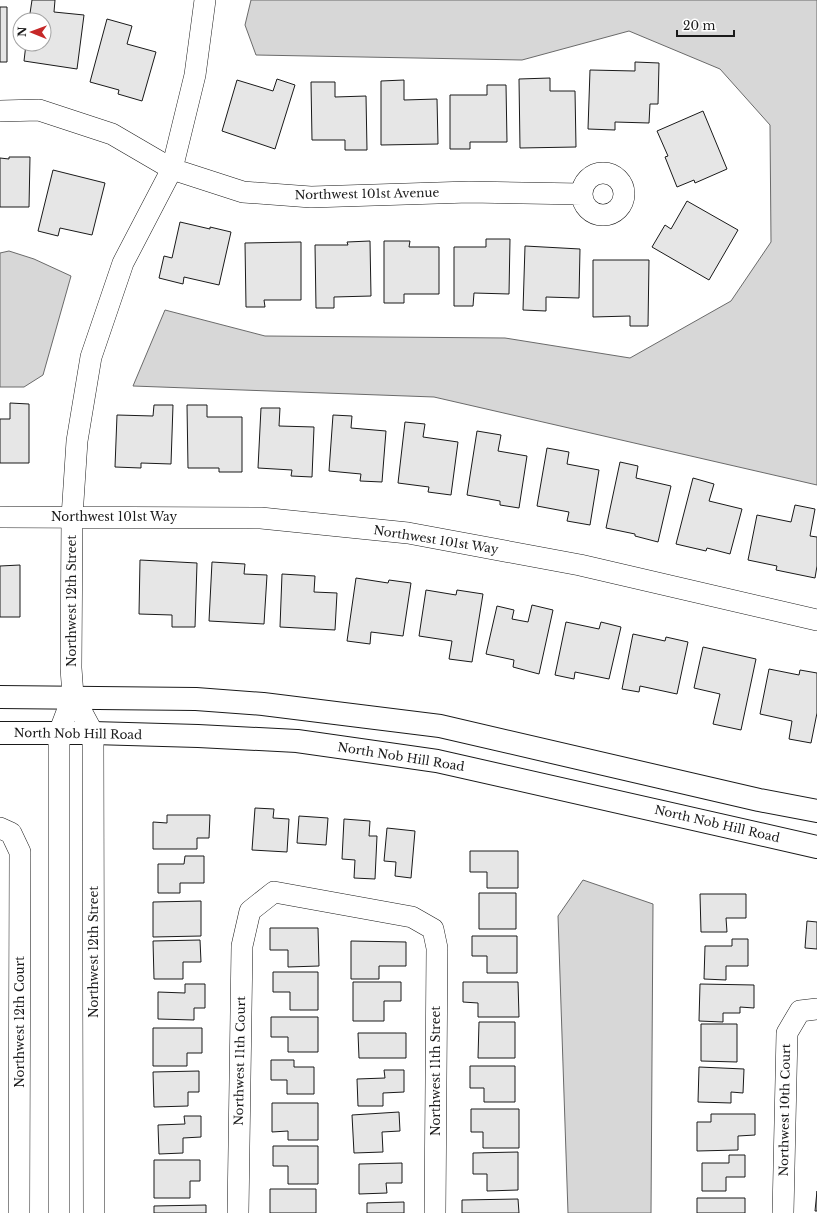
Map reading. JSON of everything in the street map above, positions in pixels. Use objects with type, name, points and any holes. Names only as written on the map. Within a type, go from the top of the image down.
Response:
[{"type":"main road","points":[[0,696],[196,699],[255,703],[440,726],[760,800],[817,811]]},
{"type":"main road","name":"North Nob Hill Road","points":[[0,733],[93,733],[297,741],[437,761],[817,847]]},
{"type":"street","name":"Northwest 12th Street","points":[[94,1213],[93,733],[73,696],[71,668],[72,517],[77,441],[91,357],[123,263],[172,169],[195,75],[205,0]]},
{"type":"street","name":"Northwest 101st Avenue","points":[[0,111],[39,110],[112,134],[172,169],[243,192],[311,197],[469,192],[582,194]]},
{"type":"street","name":"Northwest 101st Way","points":[[0,517],[261,518],[408,533],[580,565],[817,620]]},
{"type":"street","name":"Northwest 12th Street","points":[[59,1213],[59,733],[73,696]]},
{"type":"street","name":"Northwest 12th Court","points":[[5,830],[20,852],[19,1213]]},
{"type":"street","name":"Northwest 11th Street","points":[[250,911],[274,892],[412,917],[434,930],[437,948],[436,1213]]},
{"type":"street","name":"Northwest 11th Court","points":[[238,1213],[242,946],[250,911]]},
{"type":"street","name":"Northwest 10th Court","points":[[783,1213],[787,1033],[808,1010]]},
{"type":"shaded area","points":[[251,0],[817,0],[817,485],[434,397],[133,386],[165,310],[265,336],[505,338],[630,358],[731,301],[771,242],[770,125],[720,69],[629,31],[522,60],[256,55],[245,25]]},
{"type":"shaded area","points":[[9,251],[34,259],[71,276],[43,375],[24,387],[0,387],[0,253]]},
{"type":"shaded area","points":[[583,880],[653,904],[651,1213],[568,1213],[558,916]]},
{"type":"building","points":[[32,0],[55,0],[54,12],[84,15],[77,69],[24,61],[25,52],[52,52],[52,12],[30,12]]},
{"type":"building","points":[[0,7],[7,7],[7,62],[0,62]]},
{"type":"building","points":[[107,19],[132,26],[127,44],[156,52],[142,101],[118,94],[119,90],[90,82]]},
{"type":"building","points":[[635,62],[659,63],[658,104],[650,104],[649,123],[615,122],[615,130],[588,129],[590,70],[635,71]]},
{"type":"building","points":[[550,78],[550,91],[575,91],[576,147],[520,148],[519,79]]},
{"type":"building","points":[[277,79],[295,85],[275,149],[222,131],[237,80],[273,91]]},
{"type":"building","points":[[404,80],[404,100],[437,99],[438,144],[381,145],[381,81]]},
{"type":"building","points":[[311,82],[335,82],[335,97],[366,96],[367,150],[345,150],[345,140],[312,140]]},
{"type":"building","points":[[487,85],[506,85],[507,142],[470,142],[470,149],[450,149],[450,95],[487,95]]},
{"type":"building","points":[[703,111],[727,169],[695,183],[694,180],[677,187],[665,157],[668,156],[657,131]]},
{"type":"building","points":[[9,157],[30,157],[29,207],[0,207],[0,158],[9,159]]},
{"type":"building","points":[[53,170],[105,183],[92,235],[60,228],[58,236],[38,231]]},
{"type":"building","points":[[687,201],[738,230],[709,280],[652,247],[665,225],[671,229]]},
{"type":"building","points":[[180,222],[231,232],[219,285],[184,277],[183,284],[159,278],[164,256],[172,258]]},
{"type":"building","points":[[486,239],[510,239],[509,294],[474,293],[473,306],[454,306],[454,247],[486,247]]},
{"type":"building","points":[[370,241],[371,296],[334,297],[334,308],[316,308],[315,245],[348,245],[347,242]]},
{"type":"building","points":[[384,241],[410,241],[409,247],[439,247],[439,294],[404,294],[404,303],[384,303]]},
{"type":"building","points":[[301,242],[301,300],[264,300],[265,307],[246,307],[245,243]]},
{"type":"building","points":[[525,246],[580,249],[579,298],[546,297],[546,311],[523,310]]},
{"type":"building","points":[[593,260],[649,260],[648,326],[630,326],[630,316],[593,317]]},
{"type":"building","points":[[10,403],[29,404],[29,463],[0,463],[0,419],[10,419]]},
{"type":"building","points":[[154,405],[173,405],[171,464],[141,463],[141,468],[115,467],[117,415],[153,416]]},
{"type":"building","points":[[187,405],[207,405],[207,417],[242,417],[242,472],[219,472],[219,468],[188,468]]},
{"type":"building","points":[[261,408],[280,408],[279,426],[314,427],[312,477],[291,476],[292,470],[258,468]]},
{"type":"building","points":[[333,415],[352,416],[351,428],[386,431],[382,482],[360,481],[361,474],[329,471]]},
{"type":"building","points":[[405,422],[425,424],[423,437],[458,442],[451,495],[428,492],[429,487],[398,483]]},
{"type":"building","points":[[477,431],[501,435],[498,451],[527,456],[519,508],[500,505],[500,501],[467,495]]},
{"type":"building","points":[[547,448],[569,452],[567,464],[599,470],[590,525],[567,521],[569,512],[537,506]]},
{"type":"building","points":[[620,462],[638,466],[636,478],[671,486],[658,542],[635,536],[635,534],[606,528]]},
{"type":"building","points":[[693,478],[714,484],[709,501],[742,509],[730,554],[707,548],[706,551],[676,544]]},
{"type":"building","points":[[795,505],[815,509],[810,536],[817,537],[817,566],[815,578],[776,570],[777,566],[748,560],[757,515],[791,522]]},
{"type":"building","points":[[140,560],[197,563],[195,627],[172,627],[172,615],[139,614]]},
{"type":"building","points":[[212,562],[245,564],[244,574],[267,575],[264,624],[209,621]]},
{"type":"building","points":[[20,565],[20,617],[0,617],[0,566]]},
{"type":"building","points":[[282,574],[315,576],[314,592],[337,593],[335,630],[280,627]]},
{"type":"building","points":[[356,578],[388,583],[389,580],[411,583],[403,636],[371,632],[370,644],[347,641]]},
{"type":"building","points":[[426,590],[456,595],[457,590],[483,594],[472,662],[449,659],[452,641],[419,636]]},
{"type":"building","points":[[532,605],[553,610],[539,674],[513,667],[514,660],[486,654],[497,606],[514,610],[512,619],[528,622]]},
{"type":"building","points":[[566,622],[599,629],[601,622],[621,627],[609,679],[575,672],[574,679],[555,675]]},
{"type":"building","points":[[633,634],[665,641],[666,637],[688,642],[677,694],[640,686],[639,692],[622,689]]},
{"type":"building","points":[[703,647],[756,659],[741,730],[713,724],[720,694],[694,688]]},
{"type":"building","points":[[769,669],[799,675],[800,670],[817,673],[817,713],[811,743],[789,739],[792,721],[760,714]]},
{"type":"building","points":[[255,808],[274,809],[273,818],[289,819],[287,852],[252,850]]},
{"type":"building","points":[[167,815],[210,815],[209,838],[197,838],[197,849],[153,849],[153,822],[167,823]]},
{"type":"building","points":[[299,816],[328,818],[326,845],[297,843]]},
{"type":"building","points":[[344,819],[370,821],[369,836],[377,836],[375,879],[354,878],[355,860],[342,859]]},
{"type":"building","points":[[387,828],[415,831],[411,878],[395,876],[396,862],[384,861]]},
{"type":"building","points":[[470,851],[518,851],[518,888],[487,888],[487,872],[470,872]]},
{"type":"building","points":[[185,856],[204,856],[204,883],[180,883],[180,893],[158,893],[158,864],[184,864]]},
{"type":"building","points":[[479,893],[516,893],[516,929],[479,929]]},
{"type":"building","points":[[700,894],[746,894],[746,918],[726,918],[727,932],[701,932]]},
{"type":"building","points":[[201,901],[201,936],[153,937],[153,902]]},
{"type":"building","points":[[807,921],[817,922],[817,949],[805,948]]},
{"type":"building","points":[[270,928],[318,928],[319,966],[288,967],[288,950],[270,950]]},
{"type":"building","points":[[472,936],[517,936],[517,973],[487,973],[487,956],[472,956]]},
{"type":"building","points":[[732,939],[748,939],[748,966],[726,966],[726,980],[704,979],[705,946],[732,946]]},
{"type":"building","points":[[200,940],[201,962],[183,962],[183,979],[154,979],[153,941]]},
{"type":"building","points":[[351,941],[406,942],[406,966],[379,966],[379,979],[351,979]]},
{"type":"building","points":[[273,972],[318,972],[318,1010],[290,1010],[290,992],[273,992]]},
{"type":"building","points":[[353,982],[401,982],[401,1001],[384,1001],[384,1021],[353,1021]]},
{"type":"building","points":[[463,982],[518,982],[519,1017],[478,1017],[478,1003],[463,1002]]},
{"type":"building","points":[[185,984],[205,984],[205,1008],[194,1008],[194,1020],[158,1019],[158,992],[185,993]]},
{"type":"building","points":[[700,984],[754,985],[754,1008],[740,1007],[740,1013],[723,1013],[723,1022],[699,1021]]},
{"type":"building","points":[[271,1017],[318,1017],[318,1052],[288,1052],[288,1037],[271,1037]]},
{"type":"building","points":[[479,1022],[515,1022],[515,1058],[478,1058]]},
{"type":"building","points":[[701,1024],[737,1024],[737,1062],[701,1061]]},
{"type":"building","points":[[153,1028],[202,1028],[202,1053],[187,1053],[187,1066],[153,1066]]},
{"type":"building","points":[[358,1033],[406,1033],[406,1058],[359,1058]]},
{"type":"building","points":[[271,1060],[294,1060],[294,1067],[314,1067],[314,1094],[287,1094],[287,1080],[271,1080]]},
{"type":"building","points":[[470,1066],[515,1066],[515,1102],[484,1102],[484,1088],[470,1088]]},
{"type":"building","points":[[699,1067],[744,1069],[743,1093],[731,1092],[731,1103],[698,1102]]},
{"type":"building","points":[[384,1070],[404,1070],[404,1092],[383,1093],[383,1106],[358,1106],[357,1079],[385,1078]]},
{"type":"building","points":[[199,1071],[199,1092],[188,1092],[188,1106],[154,1107],[153,1072]]},
{"type":"building","points":[[272,1103],[318,1103],[318,1140],[288,1140],[288,1131],[272,1132]]},
{"type":"building","points":[[471,1109],[519,1109],[519,1148],[483,1148],[483,1132],[471,1132]]},
{"type":"building","points":[[399,1112],[400,1131],[382,1132],[383,1152],[354,1153],[352,1115]]},
{"type":"building","points":[[711,1114],[755,1114],[755,1135],[738,1136],[738,1150],[697,1151],[697,1122],[711,1122]]},
{"type":"building","points":[[184,1116],[201,1116],[201,1137],[183,1138],[183,1153],[159,1154],[158,1125],[185,1124]]},
{"type":"building","points":[[273,1146],[318,1146],[318,1184],[288,1184],[288,1166],[273,1166]]},
{"type":"building","points":[[518,1152],[518,1190],[487,1191],[487,1174],[473,1174],[473,1153]]},
{"type":"building","points":[[729,1155],[745,1155],[745,1177],[726,1177],[726,1191],[702,1191],[702,1163],[729,1163]]},
{"type":"building","points":[[154,1160],[200,1160],[200,1181],[190,1181],[190,1198],[154,1198]]},
{"type":"building","points":[[402,1163],[402,1183],[386,1183],[387,1193],[359,1194],[359,1164]]},
{"type":"building","points":[[270,1189],[316,1189],[316,1213],[270,1213]]},
{"type":"building","points":[[817,1191],[817,1211],[815,1211]]},
{"type":"building","points":[[697,1198],[745,1198],[745,1213],[697,1213]]},
{"type":"building","points":[[518,1199],[519,1213],[462,1213],[462,1200]]},
{"type":"building","points":[[404,1202],[404,1213],[367,1213],[367,1203]]},
{"type":"building","points":[[206,1205],[206,1213],[154,1213],[154,1206]]}]
